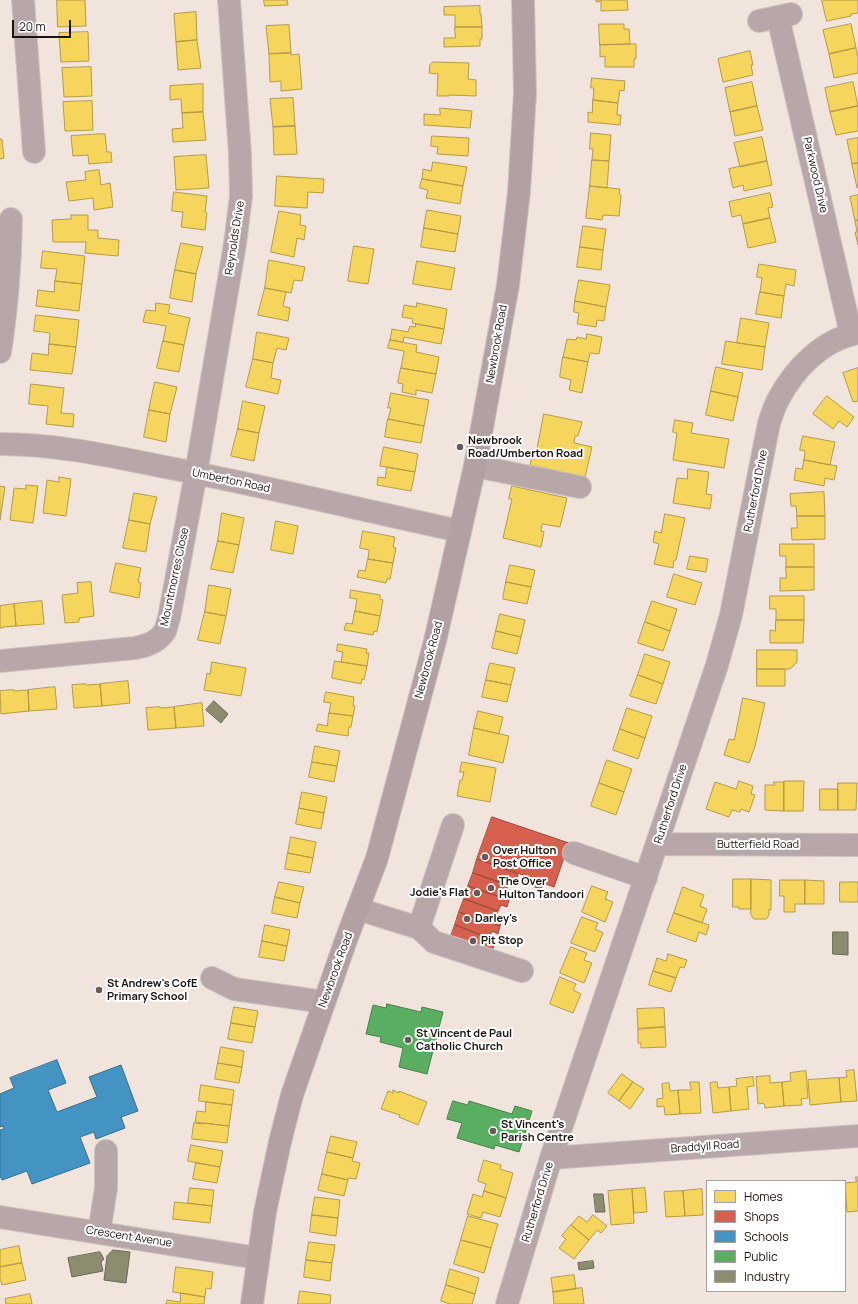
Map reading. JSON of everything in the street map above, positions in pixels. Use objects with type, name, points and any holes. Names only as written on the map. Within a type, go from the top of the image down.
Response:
[{"type":"highway","name":"Newbrook Road","points":[[252,1304],[265,1212],[292,1095],[324,1002],[377,858],[435,641],[475,466],[508,286],[519,192],[525,93],[523,0]]},
{"type":"street","points":[[23,0],[34,152]]},
{"type":"street","name":"Reynolds Drive","points":[[196,473],[235,244],[241,196],[240,154],[229,0]]},
{"type":"street","name":"Parkwood Drive","points":[[776,17],[855,333]]},
{"type":"street","points":[[0,352],[9,276],[7,228]]},
{"type":"street","name":"Rutherford Drive","points":[[507,1304],[552,1158],[717,665],[731,616],[769,423],[777,401],[790,380],[808,360],[827,344],[855,333]]},
{"type":"street","name":"Umberton Road","points":[[0,444],[24,444],[61,448],[196,473],[460,531]]},
{"type":"street","points":[[475,466],[580,487]]},
{"type":"street","name":"Mountmorres Close","points":[[0,661],[135,648],[145,646],[165,631],[169,618],[196,473]]},
{"type":"street","points":[[419,928],[453,825]]},
{"type":"street","name":"Butterfield Road","points":[[658,844],[858,845]]},
{"type":"street","points":[[574,854],[646,878]]},
{"type":"street","points":[[358,909],[419,928],[434,942],[522,971]]},
{"type":"street","points":[[212,978],[234,988],[324,1002]]},
{"type":"street","name":"Braddyll Road","points":[[552,1158],[858,1136]]},
{"type":"street","points":[[99,1233],[106,1188],[106,1151]]},
{"type":"street","name":"Crescent Avenue","points":[[0,1217],[258,1258]]},
{"type":"building: Homes","points":[[57,0],[85,0],[86,26],[58,27]]},
{"type":"building: Homes","points":[[264,0],[287,0],[288,5],[265,6]]},
{"type":"building: Homes","points":[[596,0],[627,0],[628,10],[601,11],[601,1],[597,2]]},
{"type":"building: Homes","points":[[822,0],[858,0],[858,13],[827,21]]},
{"type":"building: Homes","points":[[480,6],[482,27],[455,27],[455,15],[444,15],[444,7]]},
{"type":"building: Homes","points":[[196,12],[197,40],[176,42],[174,14]]},
{"type":"building: Homes","points":[[599,24],[624,24],[624,29],[629,29],[630,44],[600,45]]},
{"type":"building: Homes","points":[[851,24],[856,48],[829,54],[823,30]]},
{"type":"building: Homes","points":[[289,25],[291,53],[269,54],[266,26]]},
{"type":"building: Homes","points":[[455,27],[482,27],[482,39],[480,39],[480,46],[444,47],[444,38],[455,38]]},
{"type":"building: Homes","points":[[88,32],[89,61],[61,62],[59,33]]},
{"type":"building: Homes","points":[[197,40],[201,68],[178,70],[176,42]]},
{"type":"building: Homes","points":[[636,44],[636,59],[634,59],[634,67],[605,67],[605,56],[600,57],[600,45]]},
{"type":"building: Homes","points":[[856,48],[858,57],[858,73],[834,78],[829,54]]},
{"type":"building: Homes","points":[[750,51],[753,65],[751,65],[753,75],[723,82],[718,59]]},
{"type":"building: Homes","points":[[291,53],[291,55],[299,54],[302,89],[281,91],[281,81],[270,82],[269,54]]},
{"type":"building: Homes","points":[[433,62],[469,63],[468,79],[476,80],[476,96],[437,96],[438,74],[429,73],[430,65]]},
{"type":"building: Homes","points":[[91,67],[92,96],[64,97],[62,68]]},
{"type":"building: Homes","points":[[592,78],[625,81],[624,91],[620,90],[618,103],[593,100],[594,88],[591,88]]},
{"type":"building: Homes","points":[[752,82],[757,106],[730,112],[725,88]]},
{"type":"building: Homes","points":[[853,82],[858,106],[830,112],[825,88]]},
{"type":"building: Homes","points":[[203,84],[203,112],[182,113],[181,99],[170,100],[170,86]]},
{"type":"building: Homes","points":[[293,98],[295,126],[273,127],[270,99]]},
{"type":"building: Homes","points":[[593,100],[618,103],[617,115],[621,115],[620,125],[588,122],[588,112],[592,113]]},
{"type":"building: Homes","points":[[92,101],[93,130],[65,131],[63,102]]},
{"type":"building: Homes","points":[[757,106],[763,130],[735,136],[730,112]]},
{"type":"building: Homes","points":[[858,106],[858,131],[836,135],[830,112]]},
{"type":"building: Homes","points":[[440,108],[472,111],[470,128],[424,125],[424,114],[440,115]]},
{"type":"building: Homes","points":[[203,112],[206,140],[173,142],[172,129],[183,128],[182,113]]},
{"type":"building: Homes","points":[[295,126],[297,154],[274,155],[273,127]]},
{"type":"building: Homes","points":[[591,133],[611,135],[609,161],[592,160],[593,149],[590,149]]},
{"type":"building: Homes","points":[[105,134],[107,152],[111,152],[112,162],[89,164],[88,155],[73,156],[71,136]]},
{"type":"building: Homes","points":[[432,136],[469,138],[468,156],[437,154],[438,147],[431,146]]},
{"type":"building: Homes","points":[[762,137],[767,161],[740,167],[734,143]]},
{"type":"building: Homes","points":[[858,138],[858,163],[852,164],[847,140]]},
{"type":"building: Homes","points":[[0,139],[2,139],[4,158],[0,159]]},
{"type":"building: Homes","points":[[206,155],[209,188],[176,190],[174,157]]},
{"type":"building: Homes","points":[[592,160],[609,161],[607,188],[590,186]]},
{"type":"building: Homes","points":[[767,161],[772,185],[744,191],[743,185],[733,188],[729,169]]},
{"type":"building: Homes","points":[[433,162],[467,167],[463,186],[422,179],[423,169],[431,171]]},
{"type":"building: Homes","points":[[858,163],[858,188],[857,188],[852,164]]},
{"type":"building: Homes","points":[[99,170],[101,185],[110,183],[113,207],[94,210],[93,198],[69,201],[66,182],[86,180],[85,172]]},
{"type":"building: Homes","points":[[277,176],[324,179],[323,193],[308,192],[307,208],[275,206]]},
{"type":"building: Homes","points":[[422,179],[463,186],[460,204],[426,198],[428,190],[420,188]]},
{"type":"building: Homes","points":[[590,186],[620,189],[619,194],[621,195],[619,216],[603,215],[602,220],[586,218]]},
{"type":"building: Homes","points":[[174,192],[207,196],[205,230],[181,227],[183,212],[172,211]]},
{"type":"building: Homes","points":[[770,193],[773,207],[768,208],[770,218],[743,224],[741,215],[732,217],[729,202]]},
{"type":"building: Homes","points":[[858,195],[858,220],[855,221],[850,197]]},
{"type":"building: Homes","points":[[427,210],[461,216],[458,234],[424,228]]},
{"type":"building: Homes","points":[[279,211],[301,215],[300,225],[306,226],[304,240],[297,238],[294,257],[271,252]]},
{"type":"building: Homes","points":[[71,215],[88,215],[88,230],[98,230],[98,238],[119,240],[118,256],[85,253],[86,242],[53,242],[52,220],[71,219]]},
{"type":"building: Homes","points":[[770,218],[776,242],[748,248],[743,224]]},
{"type":"building: Homes","points":[[858,220],[858,245],[855,232],[857,232],[855,221]]},
{"type":"building: Homes","points":[[583,226],[606,229],[603,250],[580,247]]},
{"type":"building: Homes","points":[[424,228],[458,234],[455,252],[421,247]]},
{"type":"building: Homes","points":[[181,243],[203,247],[196,274],[175,270]]},
{"type":"building: Homes","points":[[354,246],[374,249],[368,284],[348,281]]},
{"type":"building: Homes","points":[[580,247],[603,250],[601,270],[577,267]]},
{"type":"building: Homes","points":[[43,251],[85,256],[82,284],[55,281],[57,269],[41,268]]},
{"type":"building: Homes","points":[[269,260],[305,267],[302,281],[294,280],[291,293],[265,288]]},
{"type":"building: Homes","points":[[417,261],[455,268],[451,290],[413,284]]},
{"type":"building: Homes","points":[[759,264],[796,270],[794,286],[786,284],[784,296],[760,292],[762,278],[757,277]]},
{"type":"building: Homes","points":[[175,270],[196,274],[192,302],[170,298]]},
{"type":"building: Homes","points":[[579,280],[610,285],[606,307],[575,301]]},
{"type":"building: Homes","points":[[55,281],[82,284],[79,311],[36,306],[38,290],[54,292]]},
{"type":"building: Homes","points":[[265,288],[286,292],[283,306],[290,308],[288,321],[258,315]]},
{"type":"building: Homes","points":[[760,292],[784,296],[781,318],[756,314]]},
{"type":"building: Homes","points":[[575,301],[606,307],[604,321],[597,320],[596,327],[577,324],[579,313],[574,312]]},
{"type":"building: Homes","points":[[156,303],[170,305],[168,313],[190,318],[184,345],[163,341],[166,326],[143,322],[146,310],[155,311]]},
{"type":"building: Homes","points":[[417,303],[447,309],[444,329],[412,323],[413,319],[402,317],[404,305],[416,307]]},
{"type":"building: Homes","points":[[36,315],[79,320],[76,347],[49,344],[50,333],[34,331]]},
{"type":"building: Homes","points":[[741,318],[769,323],[765,347],[737,343]]},
{"type":"building: Homes","points":[[416,324],[444,329],[441,344],[404,337],[403,342],[390,340],[392,329],[408,332],[410,326],[415,327]]},
{"type":"building: Homes","points":[[257,332],[289,338],[286,350],[277,348],[273,363],[253,359]]},
{"type":"building: Homes","points":[[587,334],[602,337],[599,354],[590,353],[588,362],[563,357],[567,339],[576,340],[577,337],[586,339]]},
{"type":"building: Homes","points":[[390,340],[417,345],[416,352],[439,357],[436,374],[401,368],[404,351],[388,348]]},
{"type":"building: Homes","points":[[163,341],[184,345],[179,372],[157,368]]},
{"type":"building: Homes","points":[[726,341],[765,347],[762,370],[722,364]]},
{"type":"building: Homes","points":[[49,344],[76,347],[72,374],[30,370],[32,353],[48,355]]},
{"type":"building: Homes","points":[[563,357],[588,362],[582,393],[569,390],[571,380],[560,377]]},
{"type":"building: Homes","points":[[253,359],[273,363],[271,378],[281,380],[278,394],[246,387]]},
{"type":"building: Homes","points":[[716,367],[743,373],[738,397],[711,391]]},
{"type":"building: Homes","points":[[401,368],[436,374],[432,393],[416,390],[416,395],[402,392],[403,384],[398,383]]},
{"type":"building: Homes","points":[[858,368],[858,401],[853,402],[843,373]]},
{"type":"building: Homes","points":[[155,382],[177,387],[170,414],[149,410]]},
{"type":"building: Homes","points":[[31,384],[64,388],[61,413],[74,414],[73,427],[46,424],[48,406],[29,404]]},
{"type":"building: Homes","points":[[711,391],[738,397],[733,421],[706,415]]},
{"type":"building: Homes","points":[[391,393],[429,400],[424,426],[388,419],[391,408],[388,408]]},
{"type":"building: Homes","points":[[827,396],[854,417],[847,427],[839,421],[833,429],[813,414]]},
{"type":"building: Homes","points":[[243,401],[265,406],[259,433],[238,429]]},
{"type":"building: Homes","points":[[149,410],[170,414],[166,442],[144,437]]},
{"type":"building: Homes","points":[[544,414],[582,422],[578,436],[575,436],[574,443],[592,447],[585,477],[530,465],[533,452],[536,452]]},
{"type":"building: Homes","points":[[388,419],[424,426],[421,443],[385,437]]},
{"type":"building: Homes","points":[[675,420],[693,423],[691,433],[729,439],[724,468],[673,460],[677,433],[673,432]]},
{"type":"building: Homes","points":[[238,429],[259,433],[254,461],[231,456]]},
{"type":"building: Homes","points":[[803,436],[835,442],[830,465],[804,460],[805,451],[800,450]]},
{"type":"building: Homes","points":[[384,447],[418,454],[415,472],[380,466]]},
{"type":"building: Homes","points":[[804,460],[837,466],[834,480],[825,478],[824,486],[794,480],[796,468],[802,469]]},
{"type":"building: Homes","points":[[387,467],[415,472],[411,491],[377,485],[378,477],[385,478]]},
{"type":"building: Homes","points":[[688,469],[709,472],[706,494],[712,495],[710,509],[673,503],[677,478],[687,479]]},
{"type":"building: Homes","points":[[59,477],[71,479],[66,516],[43,513],[47,480],[59,482]]},
{"type":"building: Homes","points":[[26,485],[38,486],[33,523],[10,520],[14,488],[26,489]]},
{"type":"building: Homes","points":[[0,486],[5,487],[0,520]]},
{"type":"building: Homes","points":[[512,486],[567,498],[560,527],[542,524],[541,531],[544,532],[541,547],[503,538],[512,499],[509,499]]},
{"type":"building: Homes","points":[[824,492],[825,516],[797,516],[796,506],[791,506],[790,494]]},
{"type":"building: Homes","points":[[134,493],[157,497],[150,524],[129,520]]},
{"type":"building: Homes","points":[[222,513],[244,518],[239,545],[218,541]]},
{"type":"building: Homes","points":[[665,514],[685,518],[673,568],[654,564],[659,544],[653,542],[655,531],[661,533]]},
{"type":"building: Homes","points":[[797,516],[825,516],[825,539],[792,540],[791,528],[797,528]]},
{"type":"building: Homes","points":[[129,520],[150,524],[146,552],[123,548]]},
{"type":"building: Homes","points":[[276,521],[298,526],[293,554],[271,550]]},
{"type":"building: Homes","points":[[363,531],[395,537],[393,547],[396,548],[393,563],[368,559],[369,550],[360,548]]},
{"type":"building: Homes","points":[[218,541],[239,545],[233,573],[211,569]]},
{"type":"building: Homes","points":[[780,544],[814,544],[814,567],[786,567],[786,556],[780,556]]},
{"type":"building: Homes","points":[[690,556],[708,559],[706,572],[687,569]]},
{"type":"building: Homes","points":[[368,559],[393,563],[390,579],[387,579],[386,583],[357,577],[359,570],[365,571]]},
{"type":"building: Homes","points":[[116,563],[141,568],[138,582],[141,583],[139,598],[110,592]]},
{"type":"building: Homes","points":[[510,565],[535,570],[531,587],[506,582]]},
{"type":"building: Homes","points":[[786,567],[814,567],[814,590],[780,591],[780,578],[786,578]]},
{"type":"building: Homes","points":[[674,574],[702,583],[695,605],[667,597]]},
{"type":"building: Homes","points":[[91,582],[94,616],[79,618],[79,622],[65,623],[62,595],[78,593],[77,583]]},
{"type":"building: Homes","points":[[506,582],[531,587],[527,604],[503,599]]},
{"type":"building: Homes","points":[[209,585],[231,589],[226,616],[205,612]]},
{"type":"building: Homes","points":[[351,590],[380,595],[380,599],[383,600],[380,616],[355,611],[357,599],[350,598]]},
{"type":"building: Homes","points":[[770,596],[804,596],[804,620],[776,620],[776,609],[770,609]]},
{"type":"building: Homes","points":[[42,601],[44,624],[16,626],[14,604]]},
{"type":"building: Homes","points":[[652,601],[677,609],[670,631],[645,622]]},
{"type":"building: Homes","points":[[14,604],[16,626],[0,628],[0,606]]},
{"type":"building: Homes","points":[[355,611],[380,616],[377,632],[374,631],[373,635],[344,630],[346,623],[352,624]]},
{"type":"building: Homes","points":[[205,612],[226,616],[220,644],[198,640]]},
{"type":"building: Homes","points":[[500,614],[525,620],[521,637],[496,631]]},
{"type":"building: Homes","points":[[776,620],[804,620],[803,643],[770,643],[770,630],[775,631]]},
{"type":"building: Homes","points":[[645,622],[670,631],[663,651],[638,643]]},
{"type":"building: Homes","points":[[496,631],[521,637],[517,654],[492,648]]},
{"type":"building: Homes","points":[[338,644],[367,649],[366,653],[369,653],[367,666],[341,662],[343,652],[337,651]]},
{"type":"building: Homes","points":[[757,650],[797,650],[797,662],[790,669],[757,669]]},
{"type":"building: Homes","points":[[645,654],[670,662],[663,684],[638,675]]},
{"type":"building: Homes","points":[[335,661],[367,666],[364,680],[362,679],[361,684],[332,678]]},
{"type":"building: Homes","points":[[212,662],[246,668],[241,696],[204,690],[207,673],[210,674]]},
{"type":"building: Homes","points":[[490,663],[515,668],[511,685],[486,680]]},
{"type":"building: Homes","points":[[757,669],[785,669],[785,686],[757,686]]},
{"type":"building: Homes","points":[[638,675],[663,684],[656,704],[630,696]]},
{"type":"building: Homes","points":[[486,680],[511,685],[507,702],[482,697]]},
{"type":"building: Homes","points":[[128,681],[130,703],[102,706],[100,684]]},
{"type":"building: Homes","points":[[100,684],[102,706],[74,708],[72,685]]},
{"type":"building: Homes","points":[[55,687],[57,709],[29,711],[28,690]]},
{"type":"building: Homes","points":[[28,690],[29,711],[1,714],[0,691]]},
{"type":"building: Homes","points":[[326,692],[354,697],[353,706],[355,706],[353,716],[329,713],[331,703],[324,702]]},
{"type":"building: Homes","points":[[743,698],[765,703],[755,746],[749,763],[724,755],[729,739],[734,740]]},
{"type":"building: Homes","points":[[202,703],[204,726],[176,728],[174,707]]},
{"type":"building: Homes","points":[[174,707],[176,728],[148,730],[146,708]]},
{"type":"building: Homes","points":[[627,708],[652,716],[645,738],[620,729]]},
{"type":"building: Homes","points":[[478,711],[503,717],[499,734],[474,728]]},
{"type":"building: Homes","points":[[329,713],[353,716],[351,727],[349,727],[348,736],[316,731],[318,724],[327,726]]},
{"type":"building: Homes","points":[[474,728],[509,736],[503,763],[469,755]]},
{"type":"building: Homes","points":[[620,729],[645,738],[638,759],[613,750]]},
{"type":"building: Homes","points":[[315,746],[340,751],[337,766],[312,762]]},
{"type":"building: Homes","points":[[607,760],[632,769],[624,792],[599,783]]},
{"type":"building: Homes","points":[[312,762],[337,766],[334,782],[309,777]]},
{"type":"building: Homes","points":[[462,762],[496,768],[490,802],[457,796],[460,780],[462,780],[464,772],[460,772]]},
{"type":"building: Homes","points":[[739,781],[753,786],[751,794],[755,795],[749,812],[741,809],[740,812],[732,810],[729,817],[706,809],[715,782],[736,789]]},
{"type":"building: Homes","points":[[784,781],[804,781],[803,811],[784,811]]},
{"type":"building: Homes","points":[[774,782],[784,782],[784,811],[765,810],[765,785],[774,785]]},
{"type":"building: Homes","points":[[599,783],[624,792],[616,815],[591,806]]},
{"type":"building: Homes","points":[[838,783],[857,783],[856,810],[838,810]]},
{"type":"building: Homes","points":[[820,789],[838,789],[838,810],[820,810]]},
{"type":"building: Homes","points":[[302,792],[327,797],[324,813],[299,808]]},
{"type":"building: Homes","points":[[299,808],[324,813],[321,829],[296,824]]},
{"type":"building: Homes","points":[[291,837],[316,842],[313,858],[288,853]]},
{"type":"building: Homes","points":[[288,853],[313,858],[310,873],[285,869]]},
{"type":"building: Homes","points":[[733,879],[751,879],[751,909],[739,909],[739,907],[733,907]]},
{"type":"building: Homes","points":[[751,879],[771,880],[771,910],[769,909],[769,915],[766,919],[754,919],[751,915]]},
{"type":"building: Homes","points":[[780,880],[805,880],[805,904],[795,904],[795,912],[784,912],[784,896],[780,896]]},
{"type":"building: Homes","points":[[805,880],[824,881],[824,904],[805,904]]},
{"type":"building: Homes","points":[[279,882],[304,887],[300,903],[275,897]]},
{"type":"building: Homes","points":[[840,882],[858,882],[858,902],[840,902]]},
{"type":"building: Homes","points":[[592,886],[608,892],[605,899],[613,902],[605,922],[582,912]]},
{"type":"building: Homes","points":[[683,887],[704,895],[700,906],[707,909],[702,923],[674,913]]},
{"type":"building: Homes","points":[[275,897],[300,903],[297,918],[272,913]]},
{"type":"building: Homes","points":[[674,913],[709,925],[706,935],[699,932],[696,942],[667,932]]},
{"type":"building: Homes","points":[[582,917],[598,923],[595,929],[603,933],[595,952],[571,943]]},
{"type":"building: Homes","points":[[265,925],[290,930],[287,946],[262,941]]},
{"type":"building: Homes","points":[[262,941],[287,946],[284,961],[259,957]]},
{"type":"building: Homes","points":[[571,947],[587,953],[584,960],[592,963],[584,983],[560,973]]},
{"type":"building: Homes","points":[[668,954],[687,960],[684,968],[680,967],[676,978],[653,971],[657,958],[666,961]]},
{"type":"building: Homes","points":[[653,971],[676,978],[671,992],[649,985]]},
{"type":"building: Homes","points":[[560,977],[576,984],[573,990],[581,994],[573,1013],[550,1004]]},
{"type":"building: Homes","points":[[234,1007],[258,1011],[255,1027],[231,1023]]},
{"type":"building: Homes","points":[[664,1008],[665,1027],[638,1029],[637,1009]]},
{"type":"building: Homes","points":[[231,1023],[255,1027],[252,1043],[228,1039]]},
{"type":"building: Homes","points":[[665,1027],[666,1047],[641,1048],[641,1043],[638,1043],[638,1029]]},
{"type":"building: Homes","points":[[221,1047],[244,1051],[242,1067],[218,1063]]},
{"type":"building: Homes","points":[[218,1063],[242,1067],[239,1083],[215,1079]]},
{"type":"building: Homes","points":[[854,1070],[857,1101],[841,1102],[839,1078],[847,1077],[846,1071]]},
{"type":"building: Homes","points":[[806,1071],[808,1098],[801,1099],[802,1105],[784,1106],[782,1082],[791,1081],[790,1073]]},
{"type":"building: Homes","points":[[622,1074],[633,1082],[619,1101],[608,1093]]},
{"type":"building: Homes","points":[[770,1076],[770,1083],[782,1082],[784,1106],[765,1108],[764,1103],[758,1104],[756,1077]]},
{"type":"building: Homes","points":[[753,1077],[754,1086],[747,1087],[749,1109],[731,1111],[729,1087],[737,1086],[736,1079]]},
{"type":"building: Homes","points":[[839,1078],[841,1102],[810,1105],[808,1080]]},
{"type":"building: Homes","points":[[633,1082],[644,1089],[630,1109],[619,1101]]},
{"type":"building: Homes","points":[[690,1082],[699,1082],[701,1113],[680,1114],[678,1090],[691,1090]]},
{"type":"building: Homes","points":[[717,1082],[718,1088],[729,1087],[731,1111],[713,1113],[710,1083]]},
{"type":"building: Homes","points":[[669,1083],[670,1091],[678,1090],[680,1114],[665,1115],[664,1106],[657,1107],[657,1099],[663,1098],[662,1084]]},
{"type":"building: Homes","points":[[201,1085],[234,1090],[232,1105],[199,1101]]},
{"type":"building: Homes","points":[[393,1090],[427,1102],[418,1125],[399,1117],[400,1115],[381,1109],[388,1091],[393,1093]]},
{"type":"building: Homes","points":[[206,1102],[232,1105],[229,1126],[195,1122],[197,1111],[205,1112]]},
{"type":"building: Homes","points":[[194,1123],[229,1126],[227,1143],[192,1139]]},
{"type":"building: Homes","points":[[331,1136],[357,1142],[353,1158],[327,1152]]},
{"type":"building: Homes","points":[[191,1145],[223,1151],[220,1167],[188,1161]]},
{"type":"building: Homes","points":[[327,1152],[353,1158],[352,1161],[360,1163],[356,1179],[348,1178],[348,1180],[322,1174]]},
{"type":"building: Homes","points":[[484,1160],[501,1165],[500,1169],[513,1173],[506,1198],[484,1191],[486,1184],[478,1181]]},
{"type":"building: Homes","points":[[196,1163],[220,1167],[217,1183],[193,1179]]},
{"type":"building: Homes","points":[[322,1174],[348,1180],[344,1196],[318,1190]]},
{"type":"building: Homes","points":[[856,1177],[858,1177],[858,1211],[847,1212],[846,1183],[856,1182]]},
{"type":"building: Homes","points":[[190,1188],[214,1190],[212,1206],[188,1203]]},
{"type":"building: Homes","points":[[645,1188],[647,1212],[634,1213],[632,1189]]},
{"type":"building: Homes","points":[[632,1189],[634,1223],[611,1225],[608,1191]]},
{"type":"building: Homes","points":[[702,1189],[703,1215],[685,1216],[683,1191]]},
{"type":"building: Homes","points":[[484,1191],[506,1198],[500,1217],[483,1212],[481,1218],[467,1214],[473,1194],[482,1197]]},
{"type":"building: Homes","points":[[683,1191],[685,1216],[666,1217],[664,1192]]},
{"type":"building: Homes","points":[[315,1197],[340,1200],[338,1218],[312,1215]]},
{"type":"building: Homes","points":[[175,1202],[212,1206],[210,1223],[173,1219]]},
{"type":"building: Homes","points":[[312,1215],[338,1218],[336,1236],[310,1232]]},
{"type":"building: Homes","points":[[593,1215],[607,1226],[601,1233],[597,1230],[589,1240],[571,1225],[579,1216],[587,1222]]},
{"type":"building: Homes","points":[[468,1216],[498,1224],[491,1248],[461,1240]]},
{"type":"building: Homes","points":[[571,1225],[589,1240],[574,1259],[559,1248],[566,1239],[562,1236]]},
{"type":"building: Homes","points":[[461,1240],[491,1248],[484,1273],[454,1264]]},
{"type":"building: Homes","points":[[309,1242],[335,1245],[332,1263],[306,1260]]},
{"type":"building: Homes","points":[[19,1246],[22,1263],[0,1267],[0,1250]]},
{"type":"building: Homes","points":[[306,1260],[332,1263],[330,1281],[304,1277]]},
{"type":"building: Homes","points":[[22,1263],[26,1280],[2,1285],[0,1278],[0,1267]]},
{"type":"building: Homes","points":[[176,1267],[213,1272],[211,1289],[206,1288],[205,1297],[173,1292]]},
{"type":"building: Homes","points":[[450,1269],[479,1278],[475,1294],[446,1285]]},
{"type":"building: Homes","points":[[574,1275],[576,1289],[553,1292],[551,1278]]},
{"type":"building: Homes","points":[[446,1285],[475,1294],[472,1304],[450,1304],[441,1301]]},
{"type":"building: Homes","points":[[582,1288],[584,1304],[554,1304],[553,1292]]},
{"type":"building: Homes","points":[[300,1291],[331,1295],[330,1304],[298,1304]]},
{"type":"building: Homes","points":[[181,1293],[205,1297],[204,1304],[166,1304],[167,1300],[180,1302]]},
{"type":"building: Homes","points":[[30,1294],[32,1304],[6,1304],[5,1299]]},
{"type":"building: Shops","points":[[492,817],[569,843],[554,887],[543,883],[541,889],[523,883],[526,876],[477,859]]},
{"type":"building: Shops","points":[[477,859],[518,874],[516,881],[510,879],[508,885],[473,873]]},
{"type":"building: Shops","name":"The Over Hulton Tandoori","points":[[473,873],[508,885],[506,891],[512,893],[509,900],[468,886]]},
{"type":"building: Shops","name":"Jodie's Flat","points":[[468,886],[509,900],[507,907],[501,905],[498,911],[464,899]]},
{"type":"building: Shops","points":[[464,899],[498,911],[496,917],[503,919],[500,926],[459,912]]},
{"type":"building: Shops","name":"Darley's","points":[[459,912],[500,926],[498,934],[492,931],[489,938],[455,925]]},
{"type":"building: Shops","name":"Pit Stop","points":[[455,925],[489,938],[487,944],[494,946],[491,953],[450,939]]},
{"type":"building: Schools","points":[[57,1060],[66,1083],[48,1090],[57,1112],[97,1097],[89,1077],[121,1065],[138,1111],[121,1117],[125,1128],[96,1139],[94,1132],[80,1137],[90,1163],[32,1184],[27,1171],[2,1180],[0,1176],[0,1130],[4,1129],[3,1126],[0,1127],[0,1094],[14,1088],[10,1078]]},
{"type":"building: Public","name":"St Vincent de Paul Catholic Church","points":[[387,1004],[421,1012],[422,1007],[443,1012],[427,1074],[399,1067],[403,1048],[380,1042],[381,1037],[366,1034],[373,1005],[386,1008]]},
{"type":"building: Public","name":"St Vincent's Parish Centre","points":[[453,1101],[468,1105],[469,1101],[512,1114],[515,1106],[532,1111],[519,1152],[495,1145],[494,1149],[457,1138],[462,1123],[447,1119]]},
{"type":"building: Industry","points":[[214,701],[228,714],[221,723],[206,710]]},
{"type":"building: Industry","points":[[833,932],[848,932],[848,955],[833,954]]},
{"type":"building: Industry","points":[[594,1194],[603,1194],[605,1212],[596,1212]]},
{"type":"building: Industry","points":[[113,1250],[130,1252],[126,1283],[104,1280],[107,1256]]},
{"type":"building: Industry","points":[[100,1252],[104,1259],[101,1262],[103,1271],[72,1277],[68,1258]]},
{"type":"building: Industry","points":[[593,1261],[594,1268],[579,1270],[578,1263]]},
{"type":"place","name":"Newbrook Road/Umberton Road","points":[[460,447]]},
{"type":"place","name":"Over Hulton Post Office","points":[[485,857]]},
{"type":"place","name":"The Over Hulton Tandoori","points":[[491,888]]},
{"type":"place","name":"Jodie's Flat","points":[[477,893]]},
{"type":"place","name":"Darley's","points":[[467,919]]},
{"type":"place","name":"Pit Stop","points":[[473,941]]},
{"type":"place","name":"St Andrew's CofE Primary School","points":[[99,990]]},
{"type":"place","name":"St Vincent de Paul Catholic Church","points":[[408,1040]]},
{"type":"place","name":"St Vincent's Parish Centre","points":[[493,1131]]}]
